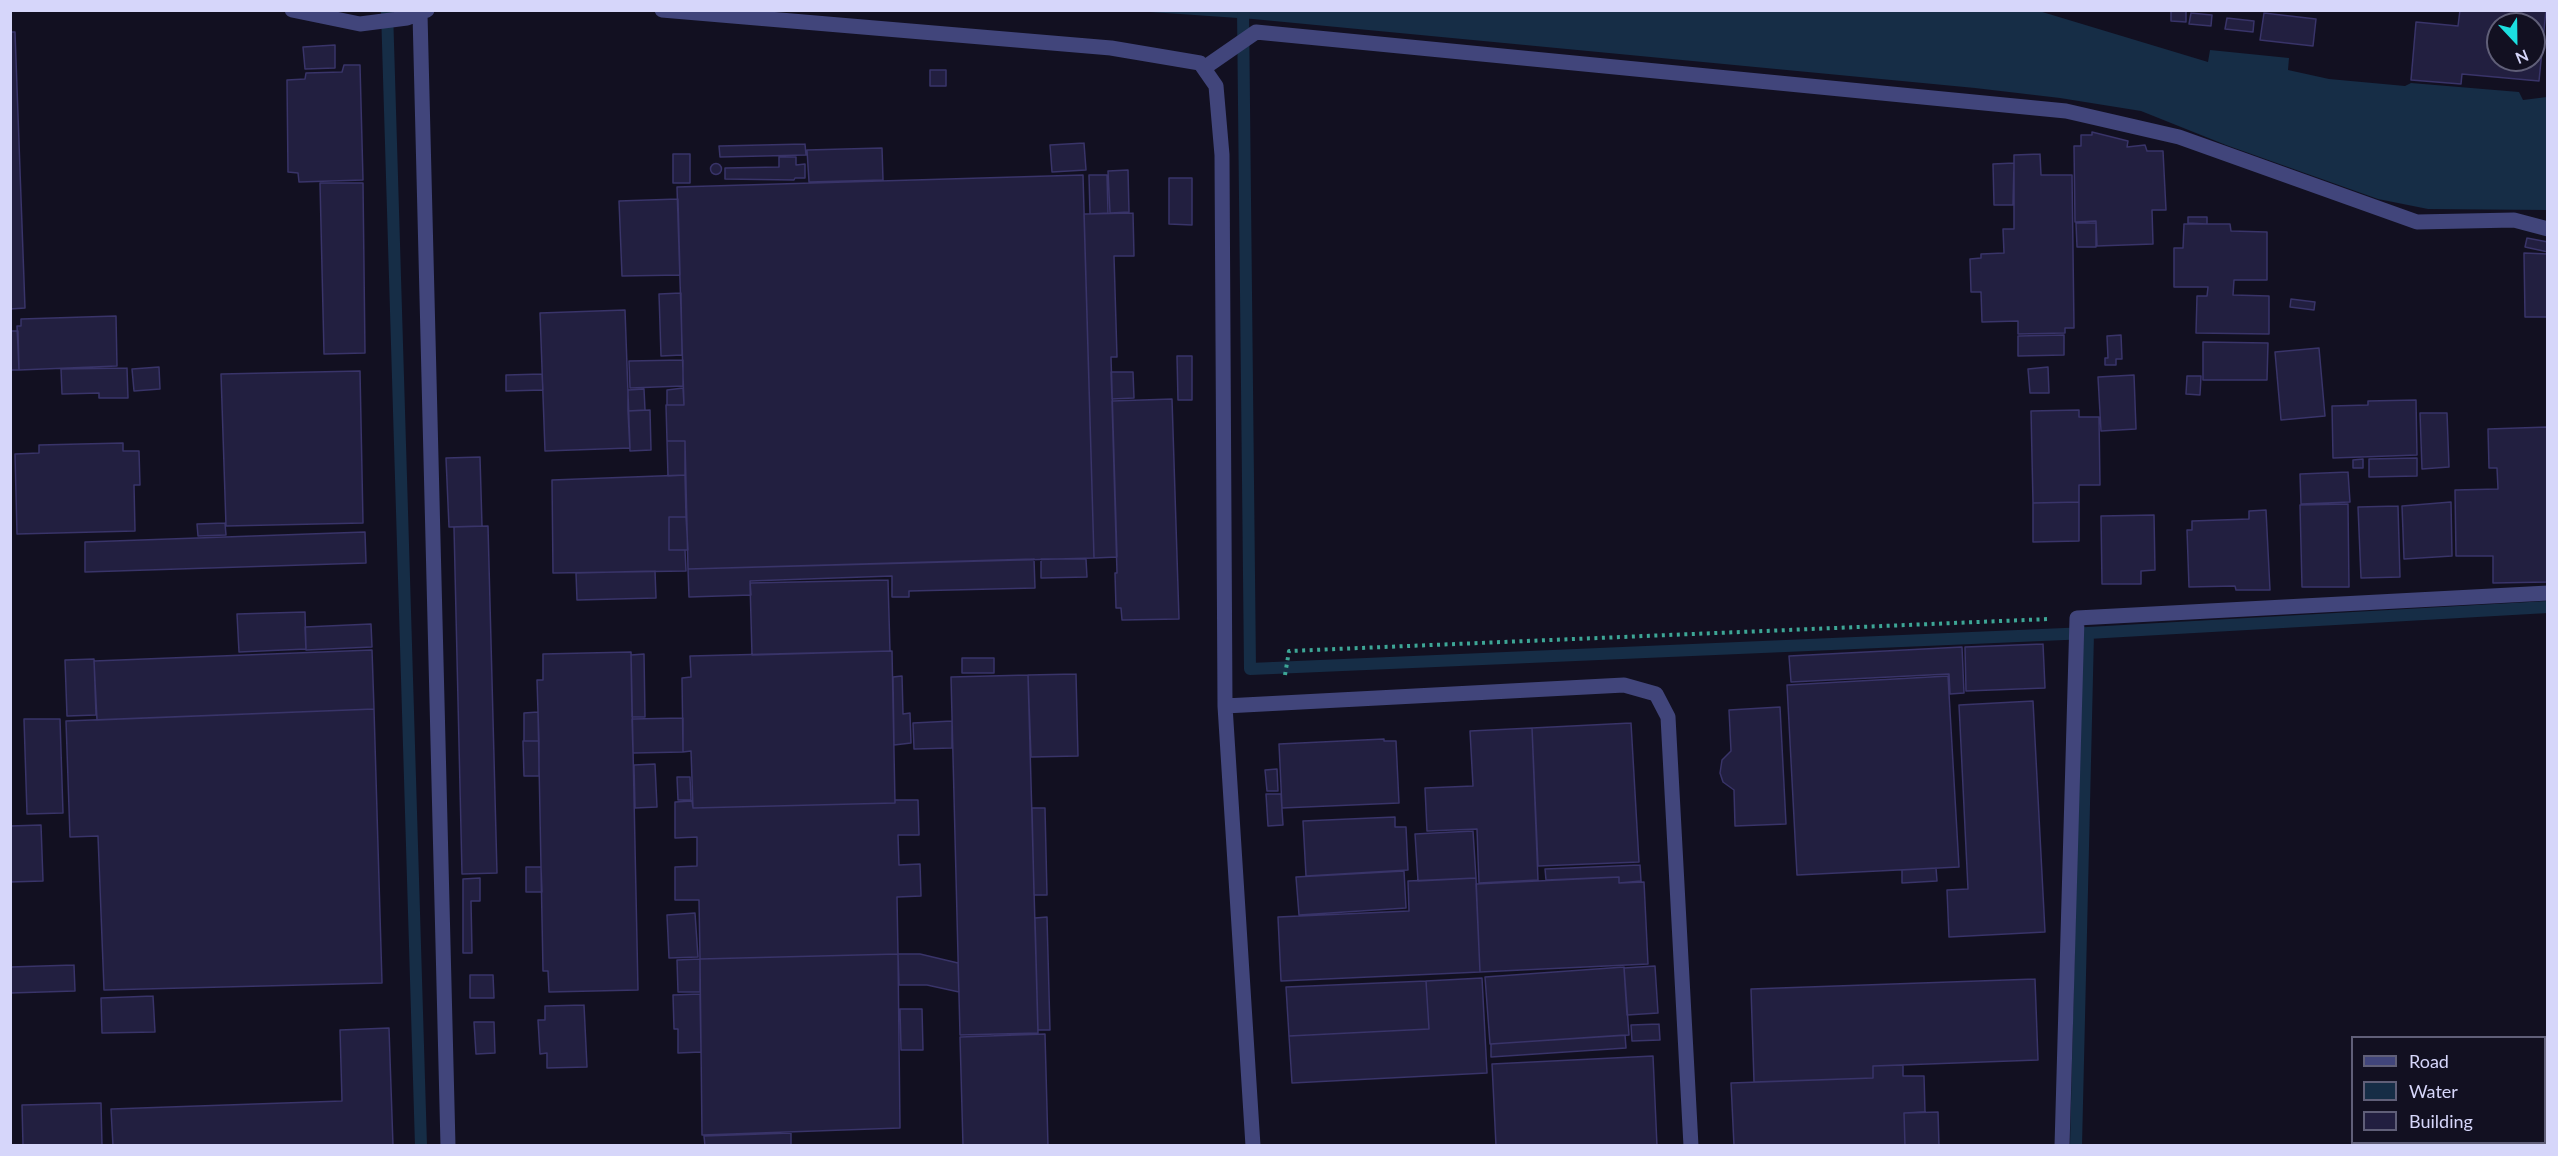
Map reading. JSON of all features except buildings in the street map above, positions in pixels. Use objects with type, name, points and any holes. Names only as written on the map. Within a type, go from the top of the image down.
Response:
[{"type":"street","points":[[292,10],[360,24],[418,14],[448,1146]]},
{"type":"street","points":[[662,10],[1111,48],[1200,63],[1216,86],[1222,155],[1225,706],[1254,1146]]},
{"type":"street","points":[[1204,68],[1256,32],[2066,111],[2179,137],[2417,222],[2514,220],[2547,229]]},
{"type":"street","points":[[2062,1146],[2077,619],[2547,593]]},
{"type":"street","points":[[1225,706],[1624,686],[1656,694],[1668,717],[1691,1146]]},
{"type":"path","points":[[1284,683],[1290,651],[2077,619]]},
{"type":"water","points":[[1136,11],[2039,11],[2208,62],[2210,50],[2289,58],[2288,70],[2329,79],[2519,92],[2523,100],[2547,97],[2547,210],[2428,209],[2378,199],[2226,145],[2141,111],[2060,98],[1253,19]]},
{"type":"waterway","points":[[387,10],[421,1146]]},
{"type":"waterway","points":[[1243,10],[1250,669],[2088,633],[2548,607]]},
{"type":"waterway","points":[[2076,1146],[2088,633]]}]
